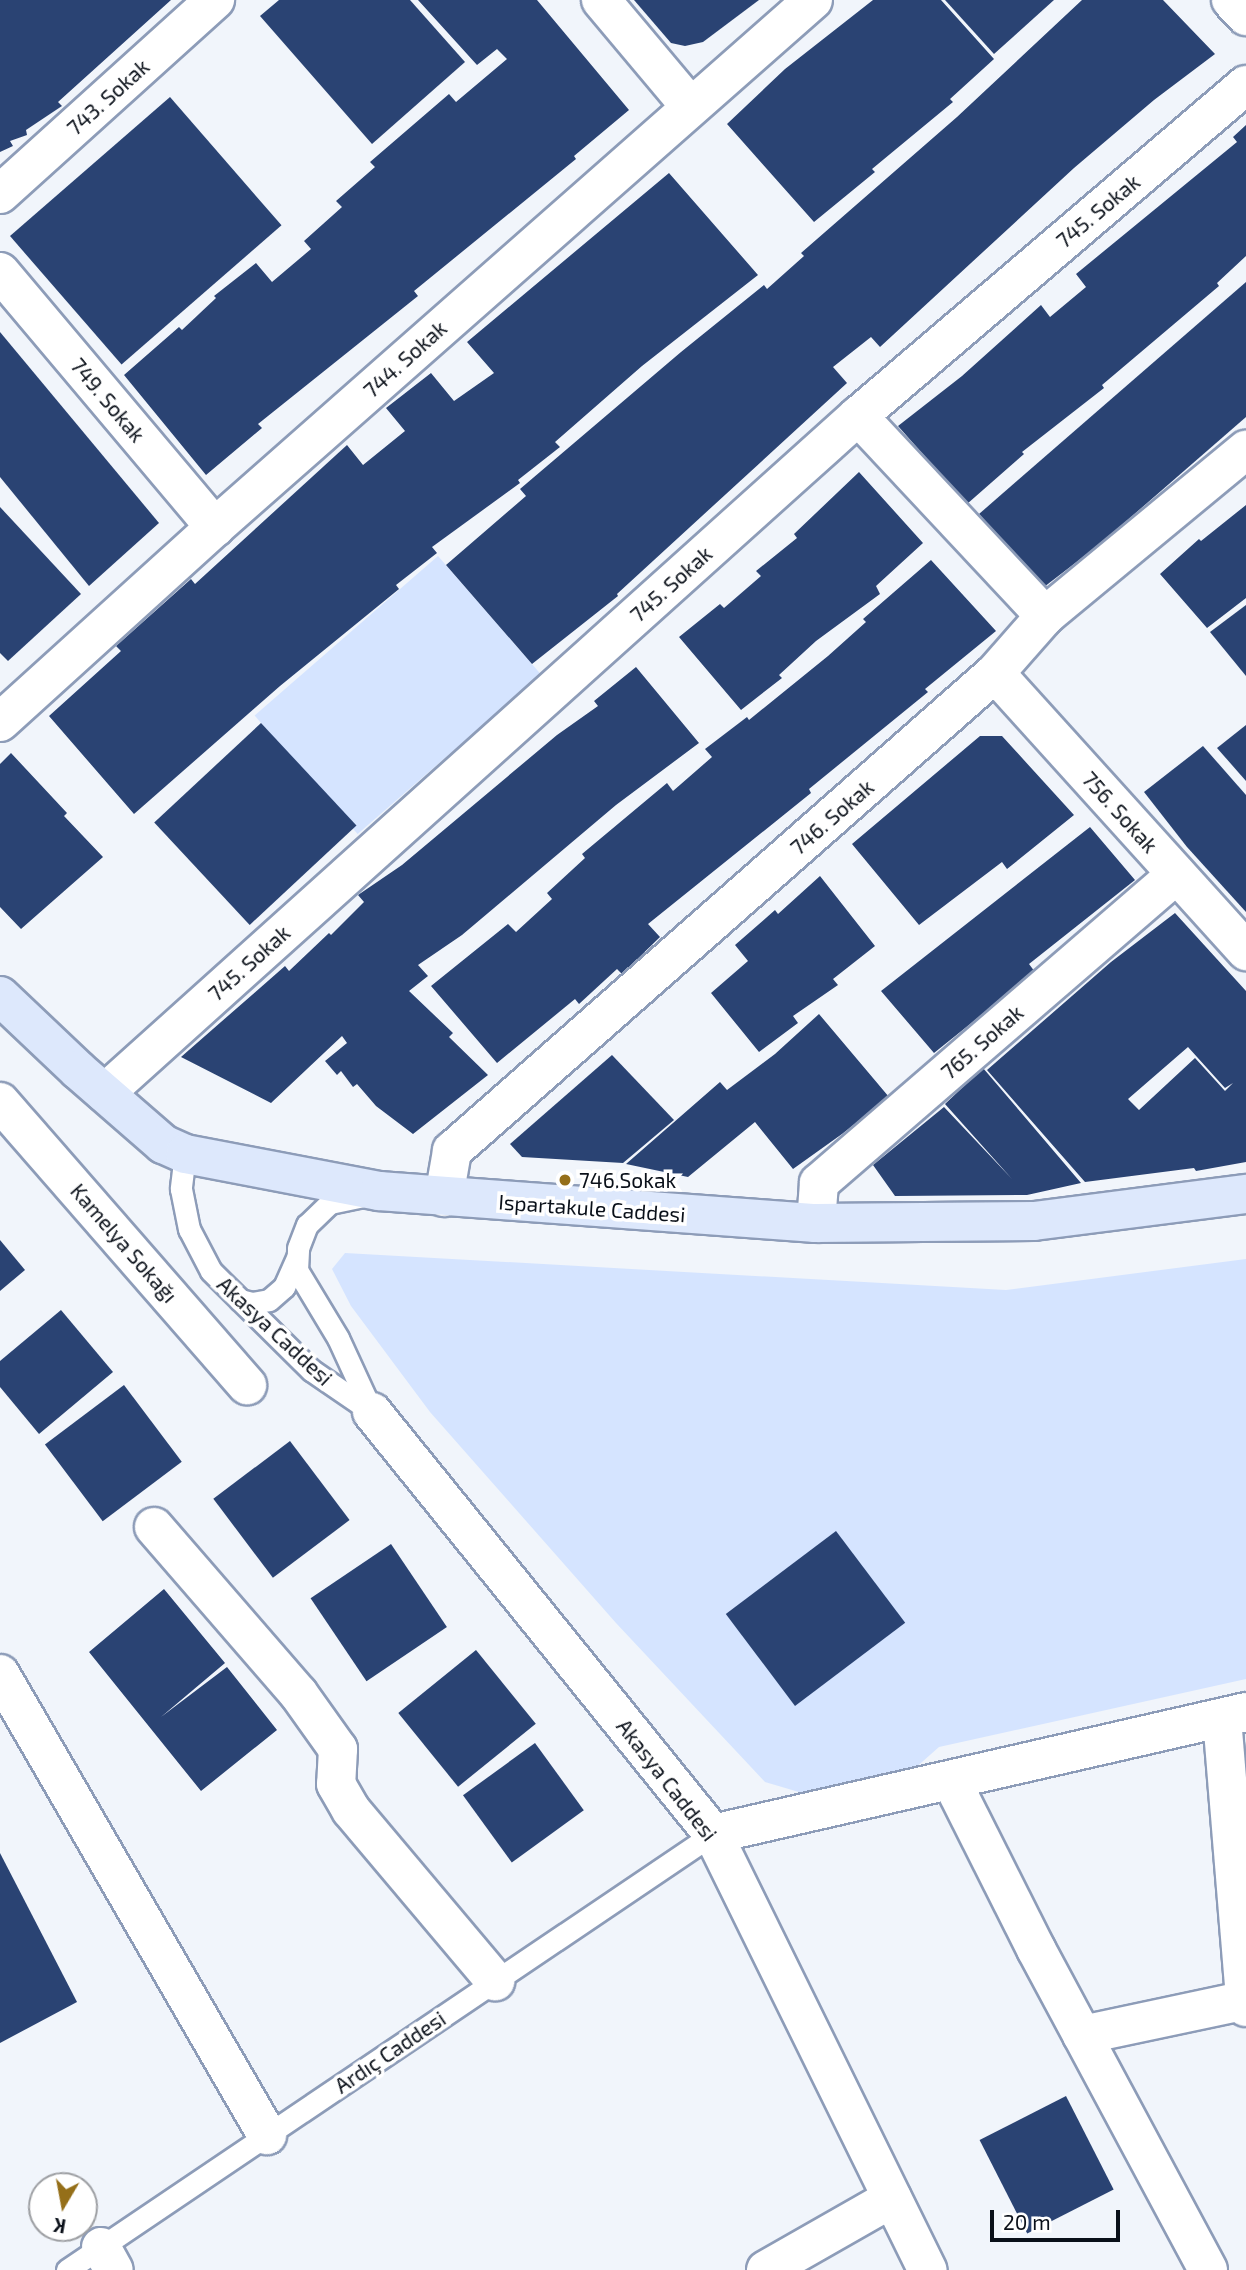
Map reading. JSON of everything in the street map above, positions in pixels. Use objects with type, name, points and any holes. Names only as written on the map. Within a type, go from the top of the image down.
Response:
[{"type":"street","name":"743. Sokak","points":[[0,194],[215,0]]},
{"type":"street","points":[[601,0],[690,106]]},
{"type":"street","name":"744. Sokak","points":[[3,714],[813,0]]},
{"type":"street","points":[[1231,0],[1246,16]]},
{"type":"street","name":"745. Sokak","points":[[105,1093],[858,416],[1246,85]]},
{"type":"street","name":"749. Sokak","points":[[0,272],[215,527]]},
{"type":"street","points":[[858,416],[1045,616]]},
{"type":"street","name":"746. Sokak","points":[[444,1197],[452,1151],[995,673],[1045,616],[1246,450]]},
{"type":"street","name":"756. Sokak","points":[[995,673],[1246,951]]},
{"type":"street","name":"765. Sokak","points":[[816,1223],[819,1183],[1176,874]]},
{"type":"street","name":"Ispartakule Caddesi","points":[[0,996],[163,1144],[185,1154],[379,1192],[816,1223],[1034,1221],[1246,1194]]},
{"type":"street","name":"Kamelya Sokağı","points":[[0,1102],[247,1385]]},
{"type":"street","name":"Akasya Caddesi","points":[[372,1412],[713,1834],[928,2270]]},
{"type":"street","points":[[154,1527],[298,1693],[338,1749],[336,1784],[351,1810],[495,1981]]},
{"type":"street","points":[[0,1674],[267,2135]]},
{"type":"street","points":[[713,1834],[1234,1715],[1245,2003],[1082,2035]]},
{"type":"street","points":[[951,1780],[1082,2035],[1208,2270]]},
{"type":"street","points":[[766,2270],[892,2199]]},
{"type":"lane","name":"Akasya Caddesi","points":[[185,1154],[181,1189],[188,1229],[211,1271],[311,1370],[372,1412]]},
{"type":"lane","points":[[240,1300],[252,1303],[269,1300],[284,1287],[307,1225],[330,1203],[379,1192]]},
{"type":"lane","name":"Akasya Caddesi","points":[[298,1255],[297,1270],[338,1338],[372,1412]]},
{"type":"lane","name":"Ardıç Caddesi","points":[[66,2270],[108,2258],[267,2135],[713,1834]]},
{"type":"shaded area","points":[[438,556],[541,674],[358,834],[255,715]]},
{"type":"shaded area","points":[[345,1253],[1006,1290],[1246,1259],[1246,1679],[939,1747],[913,1770],[809,1795],[765,1782],[616,1623],[430,1412],[351,1306],[332,1269]]},
{"type":"building","points":[[0,0],[171,0],[58,102],[62,106],[26,130],[27,135],[10,141],[13,146],[0,152]]},
{"type":"building","points":[[279,0],[410,0],[465,62],[372,144],[260,16]]},
{"type":"building","points":[[418,0],[537,0],[629,110],[574,156],[576,159],[414,291],[418,296],[258,424],[262,428],[206,475],[124,375],[179,327],[182,330],[216,298],[214,296],[256,263],[272,282],[311,249],[304,241],[342,207],[336,201],[375,167],[370,162],[449,94],[456,102],[507,59],[497,49],[477,65]]},
{"type":"building","points":[[634,0],[759,0],[703,42],[685,46],[671,43]]},
{"type":"building","points":[[873,0],[941,0],[994,59],[950,99],[953,102],[872,169],[875,172],[814,222],[727,124],[785,69]]},
{"type":"building","points":[[945,0],[1054,0],[994,54]]},
{"type":"building","points":[[1082,0],[1163,0],[1215,54],[1154,100],[1074,168],[880,347],[871,337],[833,367],[847,383],[617,594],[618,596],[532,664],[446,565],[526,496],[520,489],[681,352],[764,285],[767,289],[804,256],[801,253],[957,117]]},
{"type":"building","points":[[170,97],[282,225],[122,364],[10,236]]},
{"type":"building","points":[[1246,125],[1246,256],[1217,283],[1219,286],[1102,385],[1104,388],[1022,452],[1024,454],[967,504],[898,426],[962,376],[1041,305],[1050,317],[1086,287],[1076,274],[1237,142],[1233,137]]},
{"type":"building","points":[[669,173],[758,275],[642,366],[555,442],[560,447],[518,480],[520,483],[432,547],[437,553],[396,585],[399,589],[280,686],[134,814],[49,716],[121,651],[116,646],[191,579],[195,584],[347,445],[363,465],[405,431],[386,408],[431,373],[454,401],[494,373],[467,342]]},
{"type":"building","points":[[1246,282],[1246,417],[1100,544],[1044,587],[979,514]]},
{"type":"building","points":[[0,332],[159,523],[89,586],[0,477]]},
{"type":"building","points":[[859,472],[923,543],[876,586],[880,594],[816,641],[779,675],[782,678],[741,710],[679,637],[720,604],[724,608],[761,576],[756,571],[797,538],[794,534]]},
{"type":"building","points":[[1246,505],[1246,598],[1207,628],[1160,574],[1199,539],[1201,541]]},
{"type":"building","points":[[0,507],[81,594],[8,661],[0,653]]},
{"type":"building","points":[[931,560],[996,631],[925,689],[928,692],[809,789],[811,793],[648,924],[660,937],[622,974],[617,969],[579,1004],[575,999],[497,1063],[431,986],[508,924],[516,932],[552,899],[547,893],[585,858],[582,854],[667,783],[673,791],[712,757],[705,749],[747,717],[749,720],[828,656],[866,622],[863,619]]},
{"type":"building","points":[[1246,605],[1246,676],[1210,632]]},
{"type":"building","points":[[636,667],[699,743],[616,805],[462,935],[418,965],[428,976],[409,991],[453,1033],[449,1037],[488,1075],[413,1134],[376,1106],[357,1084],[353,1087],[341,1071],[337,1075],[325,1061],[347,1043],[342,1036],[271,1103],[181,1057],[285,966],[289,971],[329,933],[331,935],[364,902],[358,895],[402,865],[557,735],[598,706],[594,701]]},
{"type":"building","points":[[261,723],[356,825],[250,925],[154,823]]},
{"type":"building","points":[[1246,725],[1246,781],[1217,748]]},
{"type":"building","points":[[980,736],[1002,736],[1074,815],[1007,869],[1002,862],[919,925],[852,844]]},
{"type":"building","points":[[1203,746],[1246,795],[1246,912],[1187,847],[1144,792]]},
{"type":"building","points":[[11,753],[67,813],[64,816],[103,857],[21,929],[0,907],[0,764]]},
{"type":"building","points":[[1090,827],[1135,880],[1029,964],[1035,972],[934,1053],[881,991]]},
{"type":"building","points":[[820,876],[875,946],[833,979],[838,985],[793,1016],[798,1023],[759,1052],[711,993],[748,961],[735,945],[775,910],[778,914]]},
{"type":"building","points":[[1175,913],[1246,991],[1246,1162],[1196,1171],[1194,1168],[1085,1182],[987,1070],[1111,962]],"holes":[[[1188,1047],[1225,1088],[1233,1083],[1225,1091],[1195,1058],[1139,1110],[1128,1099]]]},
{"type":"building","points":[[819,1014],[889,1097],[842,1134],[793,1169],[755,1122],[688,1177],[626,1164],[720,1082],[727,1090],[775,1054]]},
{"type":"building","points":[[612,1055],[674,1120],[623,1163],[522,1157],[510,1144]]},
{"type":"building","points":[[983,1068],[1081,1183],[1027,1195],[895,1196],[873,1165],[944,1107],[1012,1179],[945,1104]]},
{"type":"building","points":[[0,1240],[25,1270],[0,1291]]},
{"type":"building","points":[[61,1310],[113,1372],[39,1434],[0,1387],[0,1361]]},
{"type":"building","points":[[124,1385],[182,1462],[103,1521],[45,1445]]},
{"type":"building","points":[[290,1441],[350,1520],[273,1578],[213,1499]]},
{"type":"building","points":[[836,1531],[905,1623],[795,1706],[726,1614]]},
{"type":"building","points":[[391,1544],[447,1627],[367,1681],[311,1598]]},
{"type":"building","points":[[164,1589],[225,1663],[161,1717],[227,1667],[277,1730],[201,1791],[89,1652]]},
{"type":"building","points":[[476,1650],[536,1724],[458,1787],[398,1713]]},
{"type":"building","points":[[535,1743],[584,1810],[512,1862],[463,1795]]},
{"type":"building","points":[[0,1853],[77,2002],[0,2043]]},
{"type":"building","points":[[1066,2096],[1114,2190],[1027,2234],[980,2140]]},
{"type":"place","name":"746.Sokak","points":[[565,1180]]}]
